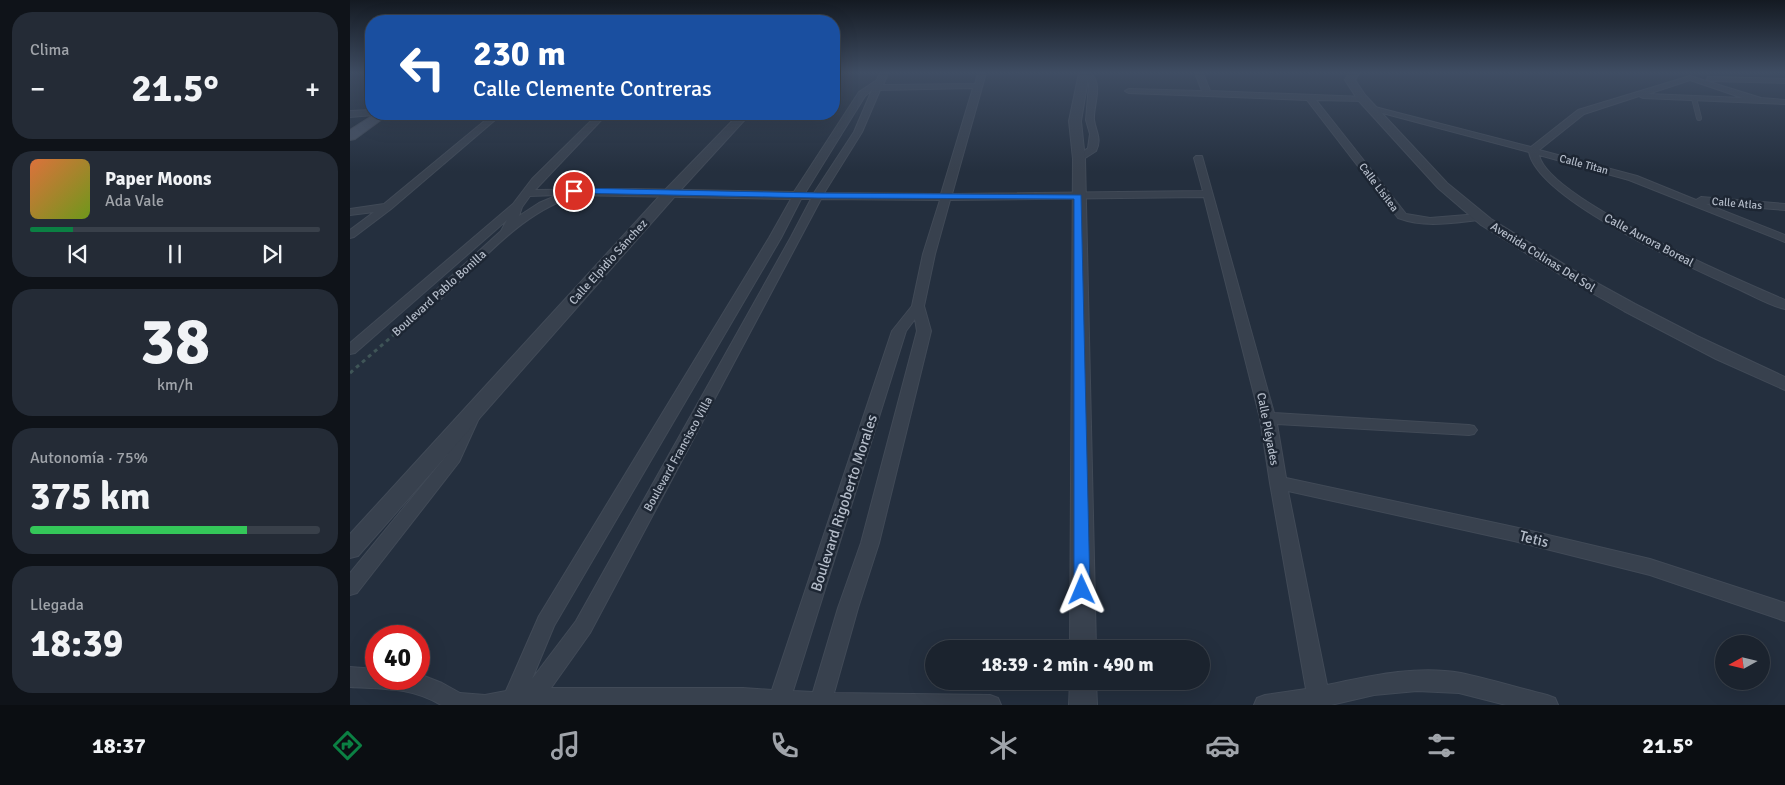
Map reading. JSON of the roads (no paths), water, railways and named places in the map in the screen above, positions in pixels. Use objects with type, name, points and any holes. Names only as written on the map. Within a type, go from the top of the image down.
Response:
[{"type":"main road","points":[[350,136],[373,120]]},
{"type":"street","name":"Boulevard Francisco Villa","points":[[520,702],[546,622],[775,238],[798,196],[855,106]]},
{"type":"street","name":"Boulevard Francisco Villa","points":[[520,702],[583,627],[818,196],[858,132],[868,106]]},
{"type":"street","name":"Boulevard Rigoberto Morales","points":[[779,702],[899,331],[918,306],[930,254],[973,106]]},
{"type":"street","points":[[1078,106],[1075,120],[1079,160],[1083,640]]},
{"type":"street","name":"Calle Lisitea","points":[[1316,106],[1402,216],[1417,222],[1479,217]]},
{"type":"street","name":"Avenida Colinas Del Sol","points":[[1371,106],[1430,172],[1457,199],[1479,217],[1571,275],[1624,305],[1785,384]]},
{"type":"street","points":[[1533,150],[1581,112],[1597,106]]},
{"type":"street","name":"Calle Titan","points":[[1375,110],[1634,178],[1785,239]]},
{"type":"street","points":[[350,114],[365,114]]},
{"type":"street","points":[[350,234],[387,207],[491,120]]},
{"type":"street","name":"Boulevard Pablo Bonilla","points":[[350,350],[517,206],[526,193],[596,120]]},
{"type":"street","name":"Calle Elpidio Sánchez","points":[[350,549],[671,192],[738,120]]},
{"type":"street","name":"Calle Aurora Boreal","points":[[1533,150],[1535,160],[1544,173],[1584,204],[1679,258],[1785,305]]},
{"type":"street","name":"Calle Pléyades","points":[[1199,158],[1268,418],[1278,483],[1319,702]]},
{"type":"street","points":[[505,233],[545,203],[588,190]]},
{"type":"street","points":[[526,193],[588,190],[798,196],[1078,197],[1209,194]]},
{"type":"street","name":"Calle Atlas","points":[[1689,199],[1785,207]]},
{"type":"street","name":"Boulevard Pablo Bonilla","points":[[437,296],[505,233],[512,222],[517,206]]},
{"type":"street","points":[[350,212],[387,207]]},
{"type":"street","points":[[775,238],[796,237]]},
{"type":"street","name":"Boulevard Rigoberto Morales","points":[[820,704],[845,617],[870,544],[924,330],[918,306]]},
{"type":"street","name":"Calle Elpidio Sánchez","points":[[350,587],[453,458],[466,432],[472,412]]},
{"type":"street","points":[[1268,418],[1469,430]]},
{"type":"street","name":"Tetis","points":[[1278,483],[1514,534],[1650,567],[1785,612]]},
{"type":"street","points":[[350,677],[365,678]]},
{"type":"street","points":[[1265,705],[1319,702],[1374,685],[1417,681],[1459,683],[1547,705]]},
{"type":"street","points":[[430,688],[457,704],[485,705],[520,702],[779,702],[990,705]]},
{"type":"street","points":[[1083,690],[1084,705]]},
{"type":"lane","points":[[1696,106],[1699,118]]}]
